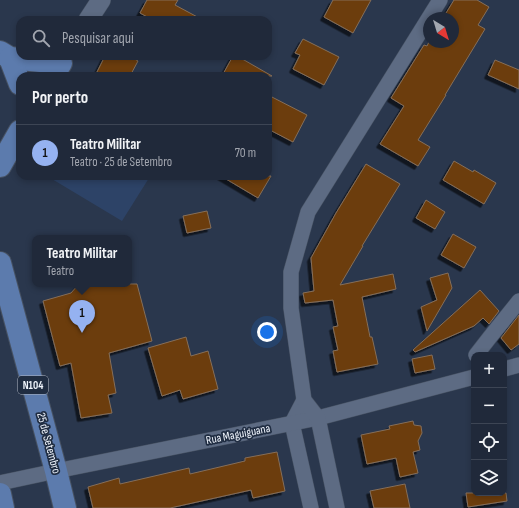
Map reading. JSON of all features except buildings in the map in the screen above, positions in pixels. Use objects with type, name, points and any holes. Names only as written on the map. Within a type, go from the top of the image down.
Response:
[{"type":"main road","points":[[5,55],[16,57]]},
{"type":"main road","points":[[5,55],[16,76]]},
{"type":"main road","points":[[32,60],[60,65]]},
{"type":"main road","points":[[0,166],[16,138]]},
{"type":"main road","name":"25 de Setembro","points":[[0,263],[65,508]]},
{"type":"main road","points":[[0,494],[3,508]]},
{"type":"street","points":[[91,16],[101,0]]},
{"type":"street","points":[[337,508],[318,418],[304,400],[291,308],[291,272],[308,212],[440,0]]},
{"type":"street","points":[[478,352],[519,301]]},
{"type":"street","points":[[507,368],[519,365]]},
{"type":"street","name":"Rua Maguiguana","points":[[0,483],[318,418],[470,379]]},
{"type":"street","points":[[304,400],[292,423],[311,508]]},
{"type":"shaded area","points":[[54,180],[148,180],[122,221]]},
{"type":"place","name":"Teatro Militar","points":[[82,333]]}]
